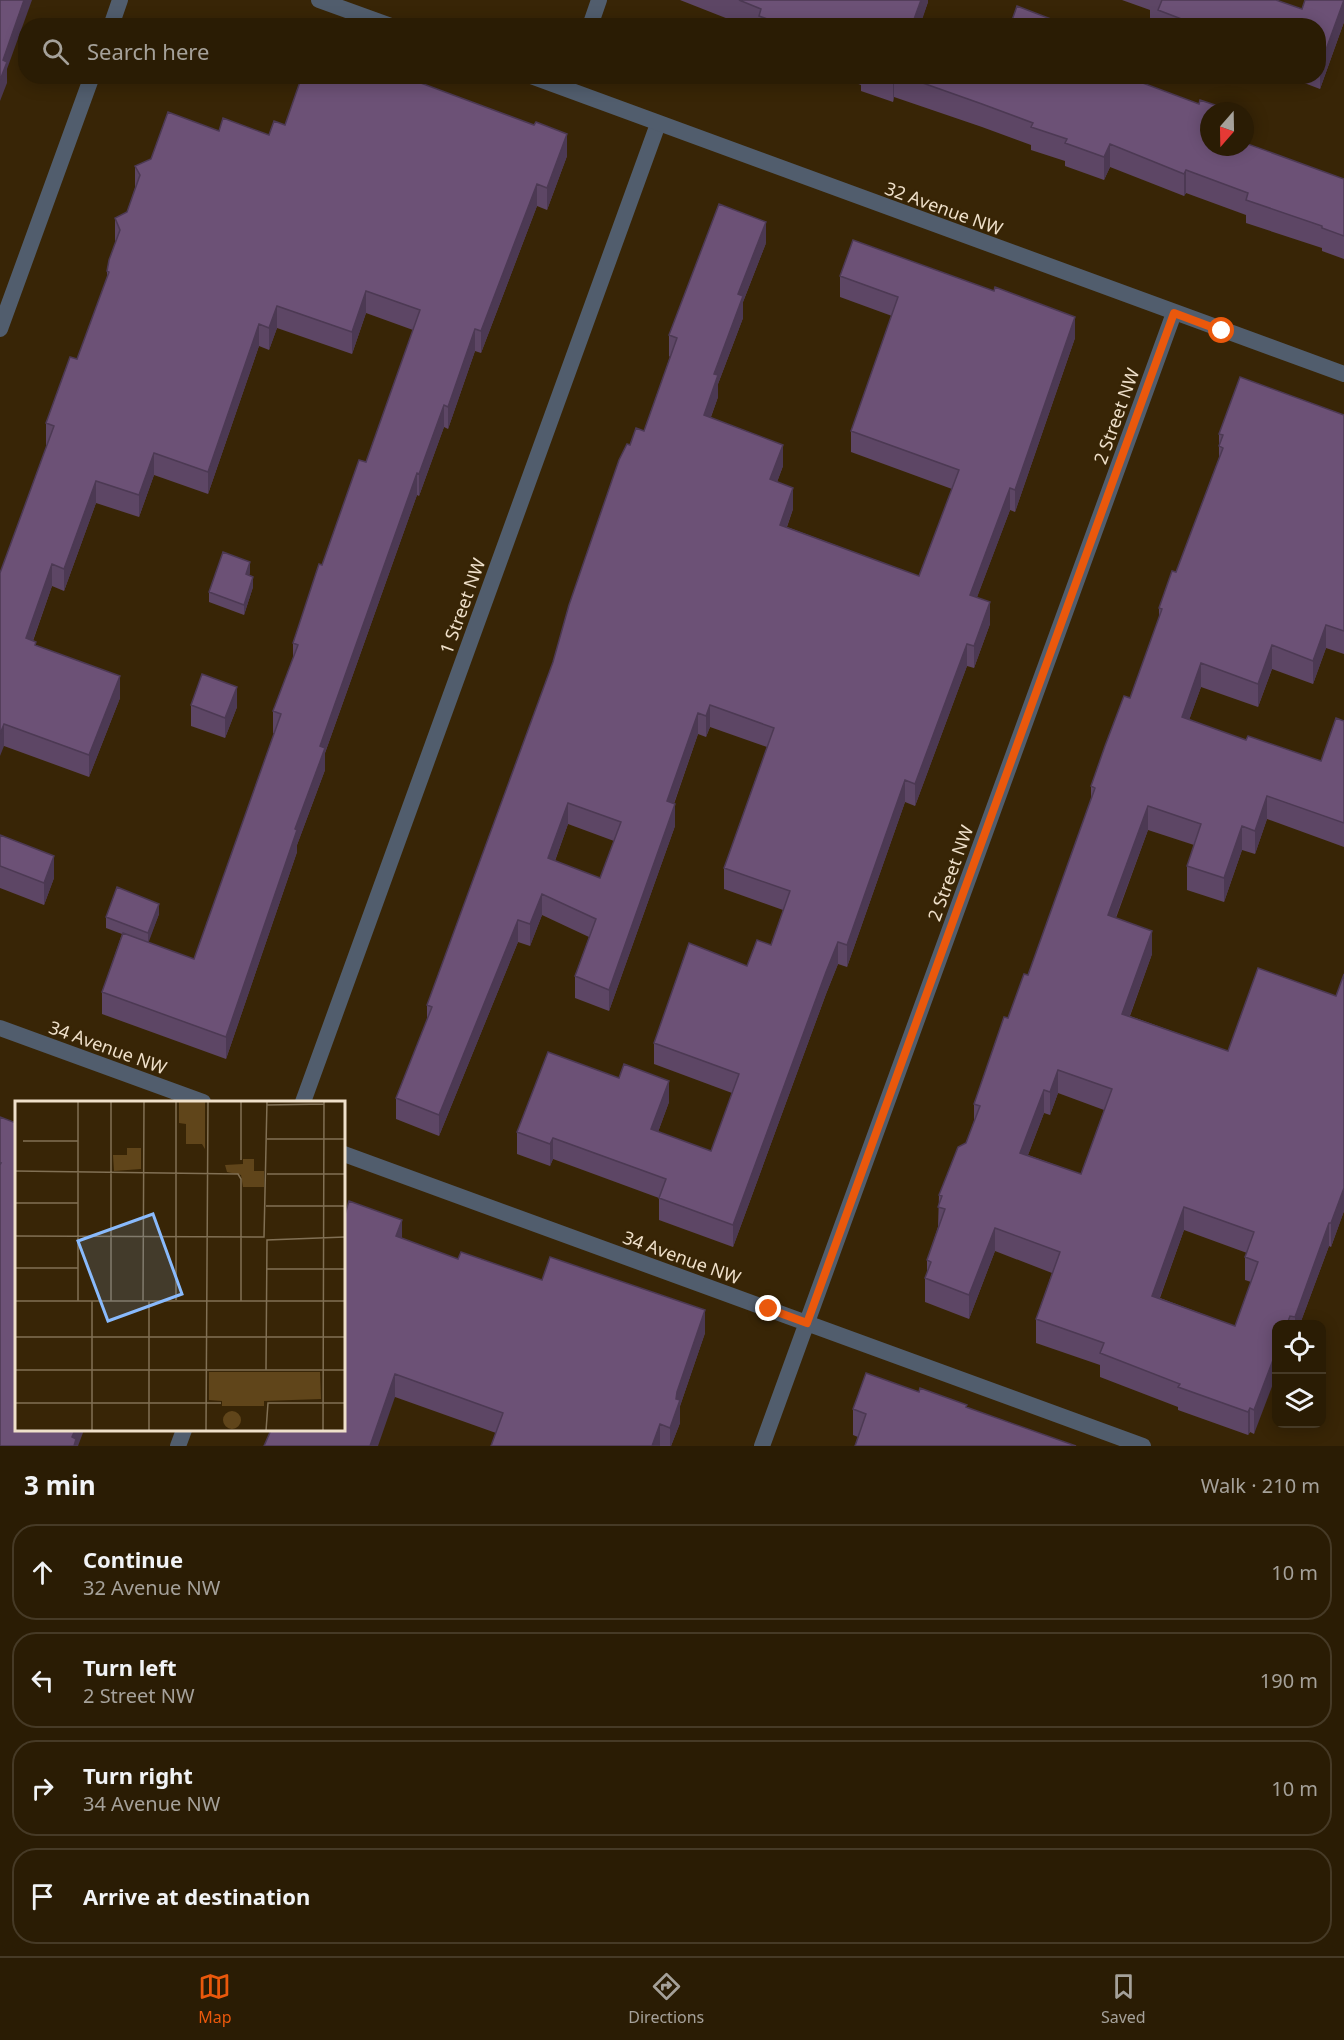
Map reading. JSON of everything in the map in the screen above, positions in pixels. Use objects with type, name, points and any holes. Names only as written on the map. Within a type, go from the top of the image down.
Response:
[{"type":"street","points":[[114,18],[120,0]]},
{"type":"street","points":[[319,0],[369,18]]},
{"type":"street","points":[[593,18],[599,0]]},
{"type":"street","points":[[0,329],[89,84]]},
{"type":"street","name":"32 Avenue NW","points":[[571,84],[658,124],[1344,374]]},
{"type":"street","name":"1 Street NW","points":[[303,1101],[658,124]]},
{"type":"street","name":"2 Street NW","points":[[762,1446],[1174,313]]},
{"type":"street","name":"34 Avenue NW","points":[[0,1028],[200,1101]]},
{"type":"street","name":"34 Avenue NW","points":[[345,1154],[1143,1446]]},
{"type":"street","points":[[178,1446],[184,1431]]},
{"type":"building","points":[[0,0],[24,0],[3,60],[7,62],[0,80]]},
{"type":"building","points":[[739,0],[921,0],[914,18],[764,18],[759,16],[761,9]]},
{"type":"building","points":[[1162,0],[1276,0],[1302,9],[1305,0],[1344,0],[1326,50],[1326,18],[1179,18],[1158,10]]},
{"type":"building","points":[[1017,6],[1048,18],[1013,18]]},
{"type":"building","points":[[299,84],[424,84],[534,125],[536,122],[567,134],[547,188],[537,184],[481,331],[475,329],[448,407],[444,405],[419,474],[417,473],[320,746],[325,748],[295,829],[297,830],[226,1037],[102,992],[123,933],[194,959],[281,714],[273,711],[298,645],[293,643],[319,564],[322,565],[359,460],[366,462],[420,310],[366,291],[352,332],[277,306],[269,328],[259,324],[208,472],[154,453],[139,495],[96,481],[64,569],[52,564],[26,638],[36,642],[35,645],[120,676],[89,755],[4,724],[0,734],[0,573],[54,426],[46,423],[70,357],[77,359],[109,272],[107,271],[109,260],[120,230],[115,218],[127,212],[140,175],[135,166],[151,159],[168,112],[219,131],[223,118],[269,135],[274,121],[285,125]]},
{"type":"building","points":[[926,84],[1145,84],[1199,104],[1200,100],[1206,102],[1200,102],[1200,156],[1254,156],[1254,146],[1344,179],[1344,236],[1322,228],[1322,226],[1246,200],[1248,193],[1186,170],[1184,174],[1110,144],[1104,157],[1065,143],[1067,139],[1031,127],[1033,123]]},
{"type":"building","points":[[719,204],[766,222],[738,294],[743,296],[714,374],[718,375],[704,415],[783,445],[770,479],[793,488],[780,525],[919,576],[959,470],[851,431],[898,297],[840,276],[853,240],[994,291],[995,287],[1075,317],[1015,490],[1010,488],[970,595],[990,602],[974,646],[967,644],[915,784],[905,780],[847,945],[838,942],[733,1225],[659,1198],[666,1179],[553,1138],[550,1144],[517,1132],[548,1052],[619,1078],[624,1064],[669,1081],[651,1129],[711,1151],[739,1074],[654,1043],[689,943],[747,966],[757,940],[771,945],[790,891],[724,868],[774,728],[710,705],[706,716],[698,713],[667,801],[675,804],[609,990],[575,976],[596,919],[542,894],[530,924],[518,920],[439,1115],[396,1098],[432,1007],[427,1005],[553,662],[569,605],[619,460],[627,444],[630,445],[636,428],[644,431],[677,338],[669,335]],"holes":[[[568,803],[621,822],[600,878],[548,858]]]},
{"type":"building","points":[[1240,377],[1344,415],[1344,631],[1326,625],[1313,661],[1272,645],[1258,684],[1201,663],[1182,717],[1246,740],[1248,736],[1321,761],[1336,718],[1344,721],[1344,823],[1267,796],[1255,831],[1242,826],[1224,878],[1187,866],[1201,824],[1148,806],[1108,915],[1152,931],[1122,1014],[1228,1051],[1258,968],[1336,996],[1344,974],[1344,1188],[1295,1317],[1290,1316],[1288,1320],[1272,1320],[1272,1363],[1254,1410],[1250,1408],[1248,1412],[1178,1387],[1180,1384],[1100,1353],[1104,1343],[1036,1319],[1060,1252],[995,1228],[969,1295],[925,1278],[931,1262],[927,1260],[945,1209],[938,1207],[942,1196],[939,1195],[958,1147],[966,1143],[980,1106],[974,1104],[1004,1017],[1008,1018],[1024,974],[1028,975],[1095,788],[1091,786],[1105,746],[1124,696],[1130,698],[1162,609],[1159,608],[1172,571],[1176,572],[1223,448],[1219,446],[1223,435],[1219,434]],"holes":[[[1058,1070],[1112,1089],[1081,1174],[1020,1153],[1044,1090],[1050,1092]],[[1184,1207],[1254,1232],[1245,1257],[1258,1262],[1235,1326],[1152,1296]]]},
{"type":"building","points":[[223,552],[250,562],[246,574],[253,577],[244,605],[209,592]]},
{"type":"building","points":[[202,674],[237,687],[225,718],[191,705]]},
{"type":"building","points":[[0,835],[54,856],[44,883],[0,866]]},
{"type":"building","points":[[117,887],[159,904],[148,933],[106,917]]},
{"type":"building","points":[[0,1117],[15,1123],[15,1431],[75,1431],[72,1437],[76,1439],[74,1446],[0,1446]]},
{"type":"building","points":[[349,1201],[402,1220],[396,1236],[458,1259],[461,1252],[542,1280],[550,1257],[705,1310],[677,1392],[676,1399],[680,1400],[670,1428],[660,1424],[652,1446],[491,1446],[503,1413],[395,1374],[370,1446],[264,1446],[271,1431],[345,1431],[345,1215]]},
{"type":"building","points":[[866,1373],[919,1392],[920,1388],[1076,1446],[855,1446],[866,1414],[853,1409]]},
{"type":"route","points":[[769,1309],[807,1323],[1174,313],[1222,331]]}]
